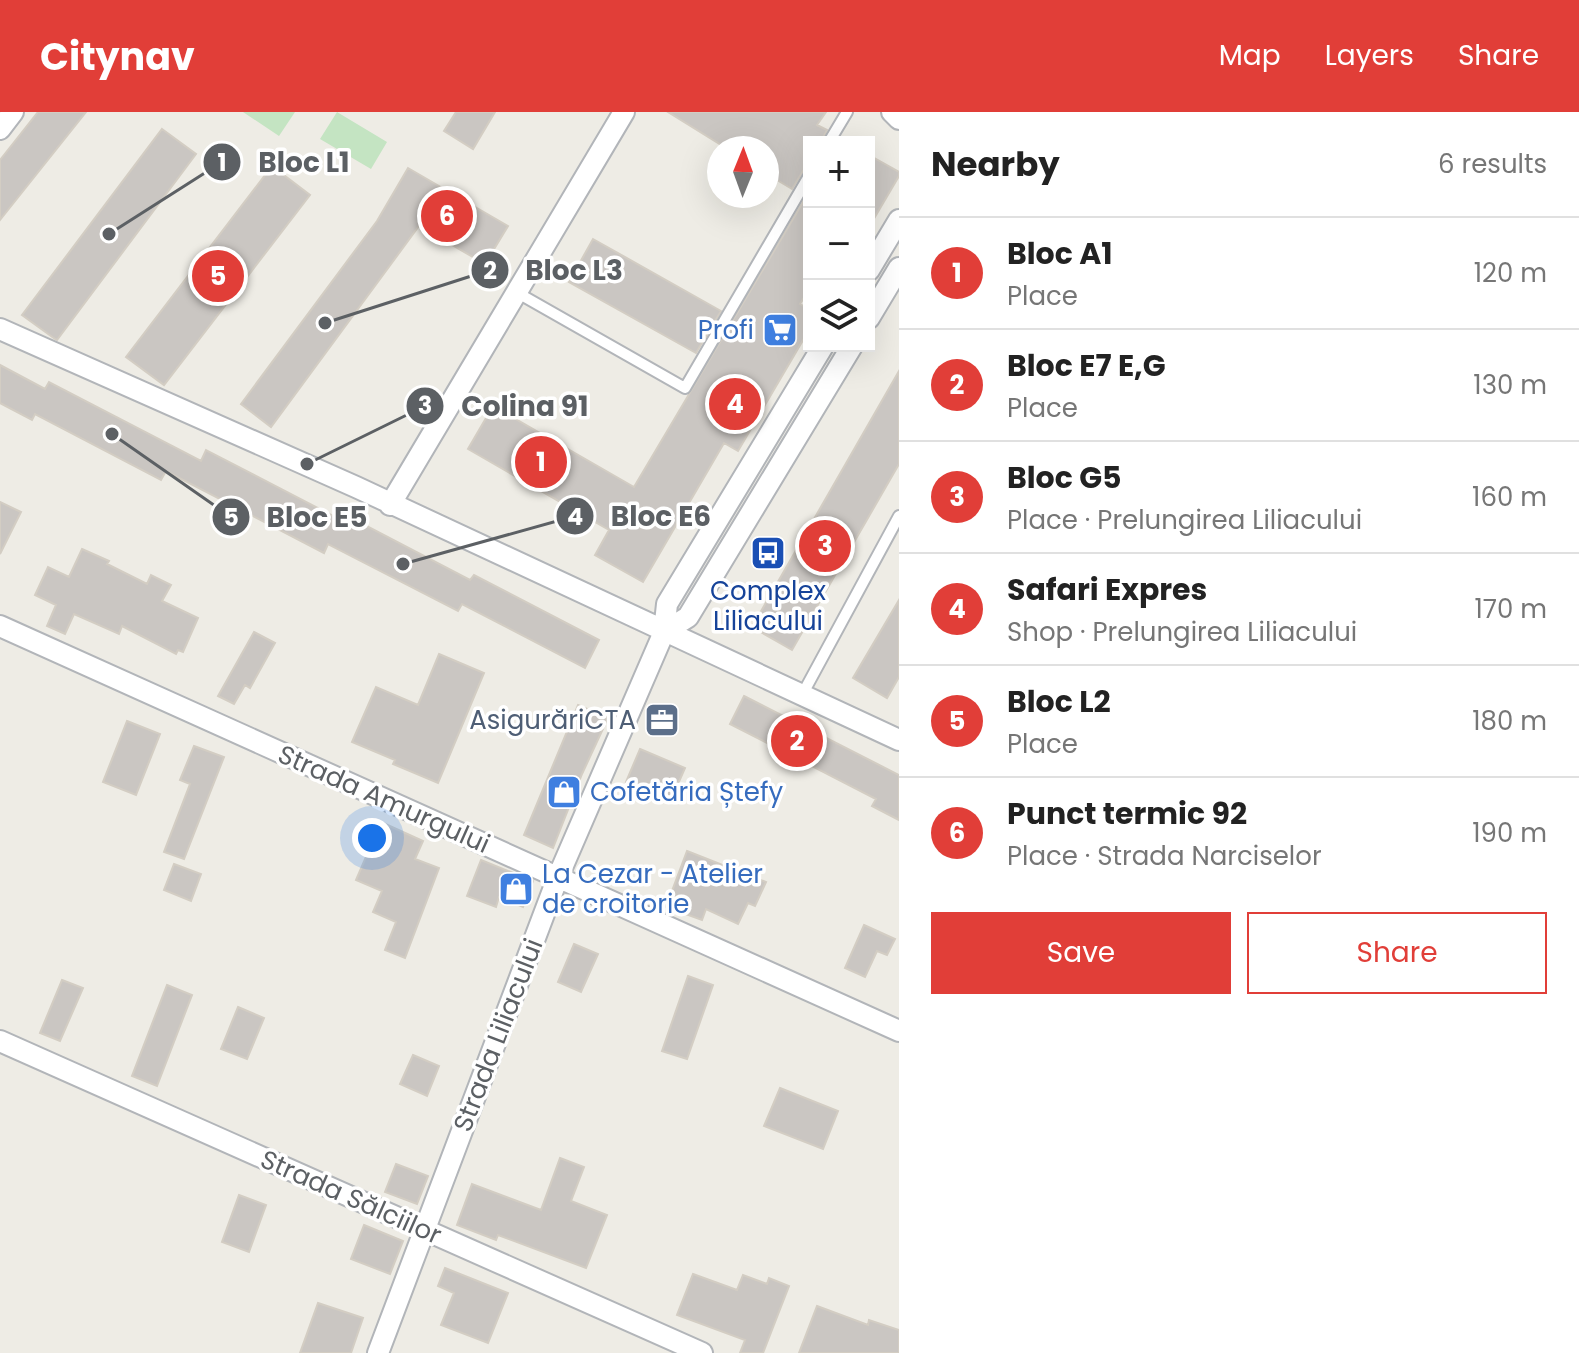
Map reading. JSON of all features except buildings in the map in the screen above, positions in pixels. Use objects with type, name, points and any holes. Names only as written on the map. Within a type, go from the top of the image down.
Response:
[{"type":"street","points":[[0,129],[13,112]]},
{"type":"street","points":[[390,505],[624,112]]},
{"type":"street","points":[[892,112],[899,119]]},
{"type":"street","points":[[875,260],[899,220]]},
{"type":"street","points":[[875,308],[899,268]]},
{"type":"street","points":[[0,329],[899,740]]},
{"type":"street","name":"Strada Liliacului","points":[[378,1353],[558,877],[664,632],[667,604],[819,352]]},
{"type":"street","points":[[664,632],[688,617],[848,352]]},
{"type":"street","name":"Strada Amurgului","points":[[0,626],[899,1031]]},
{"type":"street","name":"Strada Sălciilor","points":[[0,1041],[702,1353]]},
{"type":"lane","points":[[833,136],[847,112]]},
{"type":"lane","points":[[516,292],[685,388],[803,186]]},
{"type":"lane","points":[[802,695],[899,516]]},
{"type":"green space","points":[[243,112],[295,112],[279,136]]},
{"type":"green space","points":[[337,112],[387,142],[371,169],[320,139]]},
{"type":"place","name":"Punct termic 92","points":[[447,216]]},
{"type":"place","name":"Bloc L1","points":[[109,234]]},
{"type":"place","name":"Bloc L2","points":[[218,276]]},
{"type":"place","name":"Bloc L3","points":[[325,323]]},
{"type":"place","name":"Profi","points":[[780,330]]},
{"type":"place","name":"Safari Expres","points":[[735,404]]},
{"type":"place","name":"Bloc E5","points":[[112,434]]},
{"type":"place","name":"Bloc A1","points":[[541,462]]},
{"type":"place","name":"Colina 91","points":[[307,464]]},
{"type":"place","name":"Bloc G5","points":[[825,546]]},
{"type":"place","name":"Complex Liliacului","points":[[768,553]]},
{"type":"place","name":"Bloc E6","points":[[403,564]]},
{"type":"place","name":"AsigurăriCTA","points":[[662,720]]},
{"type":"place","name":"Bloc E7 E,G","points":[[797,741]]},
{"type":"place","name":"Cofetăria Ștefy","points":[[564,792]]},
{"type":"place","name":"La Cezar - Atelier de croitorie","points":[[516,889]]}]
